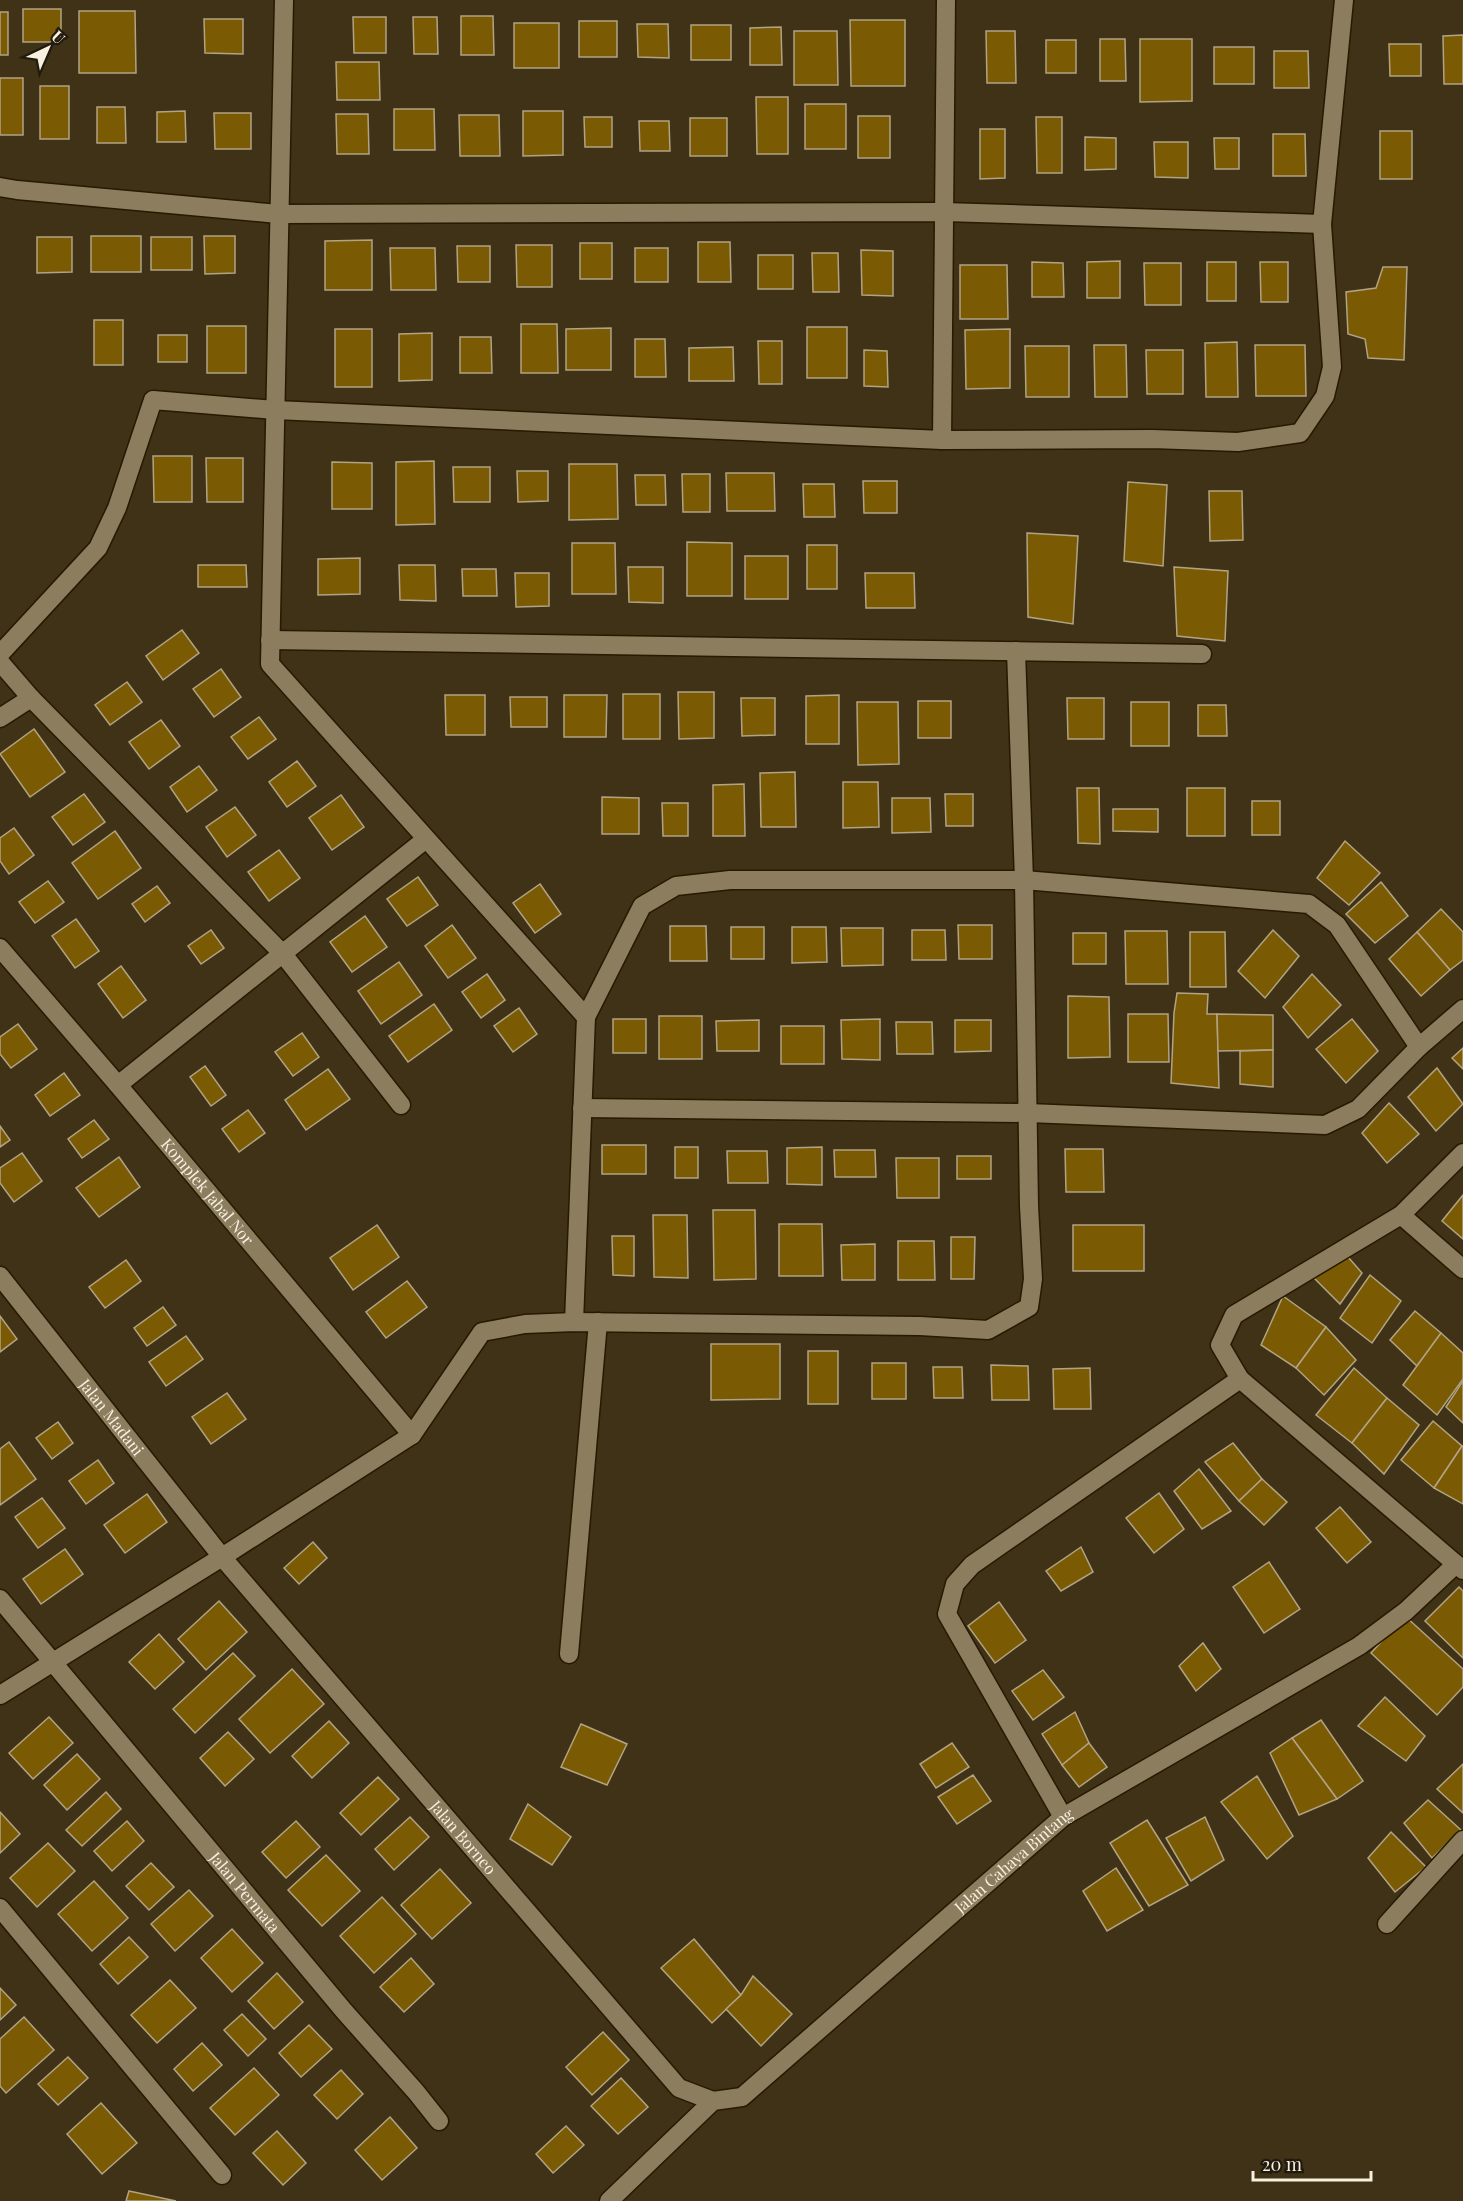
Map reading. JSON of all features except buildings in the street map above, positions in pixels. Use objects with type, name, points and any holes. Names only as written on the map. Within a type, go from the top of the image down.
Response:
[{"type":"street","points":[[284,0],[270,664],[586,1017]]},
{"type":"street","points":[[942,440],[946,0]]},
{"type":"street","points":[[0,654],[98,548],[117,508],[153,400],[275,410],[942,440],[1152,439],[1238,442],[1300,433],[1325,396],[1332,368],[1322,224],[1344,0]]},
{"type":"street","points":[[0,187],[279,214],[944,212],[1322,224]]},
{"type":"street","points":[[270,640],[1202,654]]},
{"type":"street","points":[[0,1695],[222,1557],[412,1434],[482,1332],[525,1324],[574,1322],[920,1326],[988,1330],[1029,1307],[1033,1279],[1029,1206],[1024,880],[1016,651]]},
{"type":"street","points":[[0,662],[30,698],[283,954],[401,1105]]},
{"type":"street","points":[[0,718],[30,698]]},
{"type":"street","points":[[118,1085],[426,839]]},
{"type":"street","points":[[574,1322],[586,1017],[642,906],[676,886],[730,880],[1024,880],[1309,904],[1337,925],[1419,1047]]},
{"type":"street","name":"Komplek Jabal Nor","points":[[0,948],[412,1434]]},
{"type":"street","points":[[582,1108],[1028,1113],[1324,1125],[1358,1109],[1419,1047],[1463,1009]]},
{"type":"street","points":[[1460,1567],[1240,1379],[1220,1345],[1234,1315],[1401,1215],[1463,1153]]},
{"type":"street","points":[[1401,1215],[1463,1269]]},
{"type":"street","name":"Jalan Madani","points":[[0,1276],[222,1557]]},
{"type":"street","points":[[569,1654],[598,1322]]},
{"type":"street","points":[[1063,1817],[946,1614],[955,1584],[972,1565],[1240,1379]]},
{"type":"street","name":"Jalan Borneo","points":[[222,1557],[679,2088],[713,2101]]},
{"type":"street","name":"Jalan Cahaya Bintang","points":[[713,2101],[742,2097],[1063,1817],[1359,1646],[1460,1567]]},
{"type":"street","name":"Jalan Permata","points":[[0,1599],[344,2011],[439,2121]]},
{"type":"street","points":[[1387,1924],[1463,1840]]},
{"type":"street","points":[[0,1908],[222,2175]]},
{"type":"street","points":[[609,2201],[713,2101]]}]
